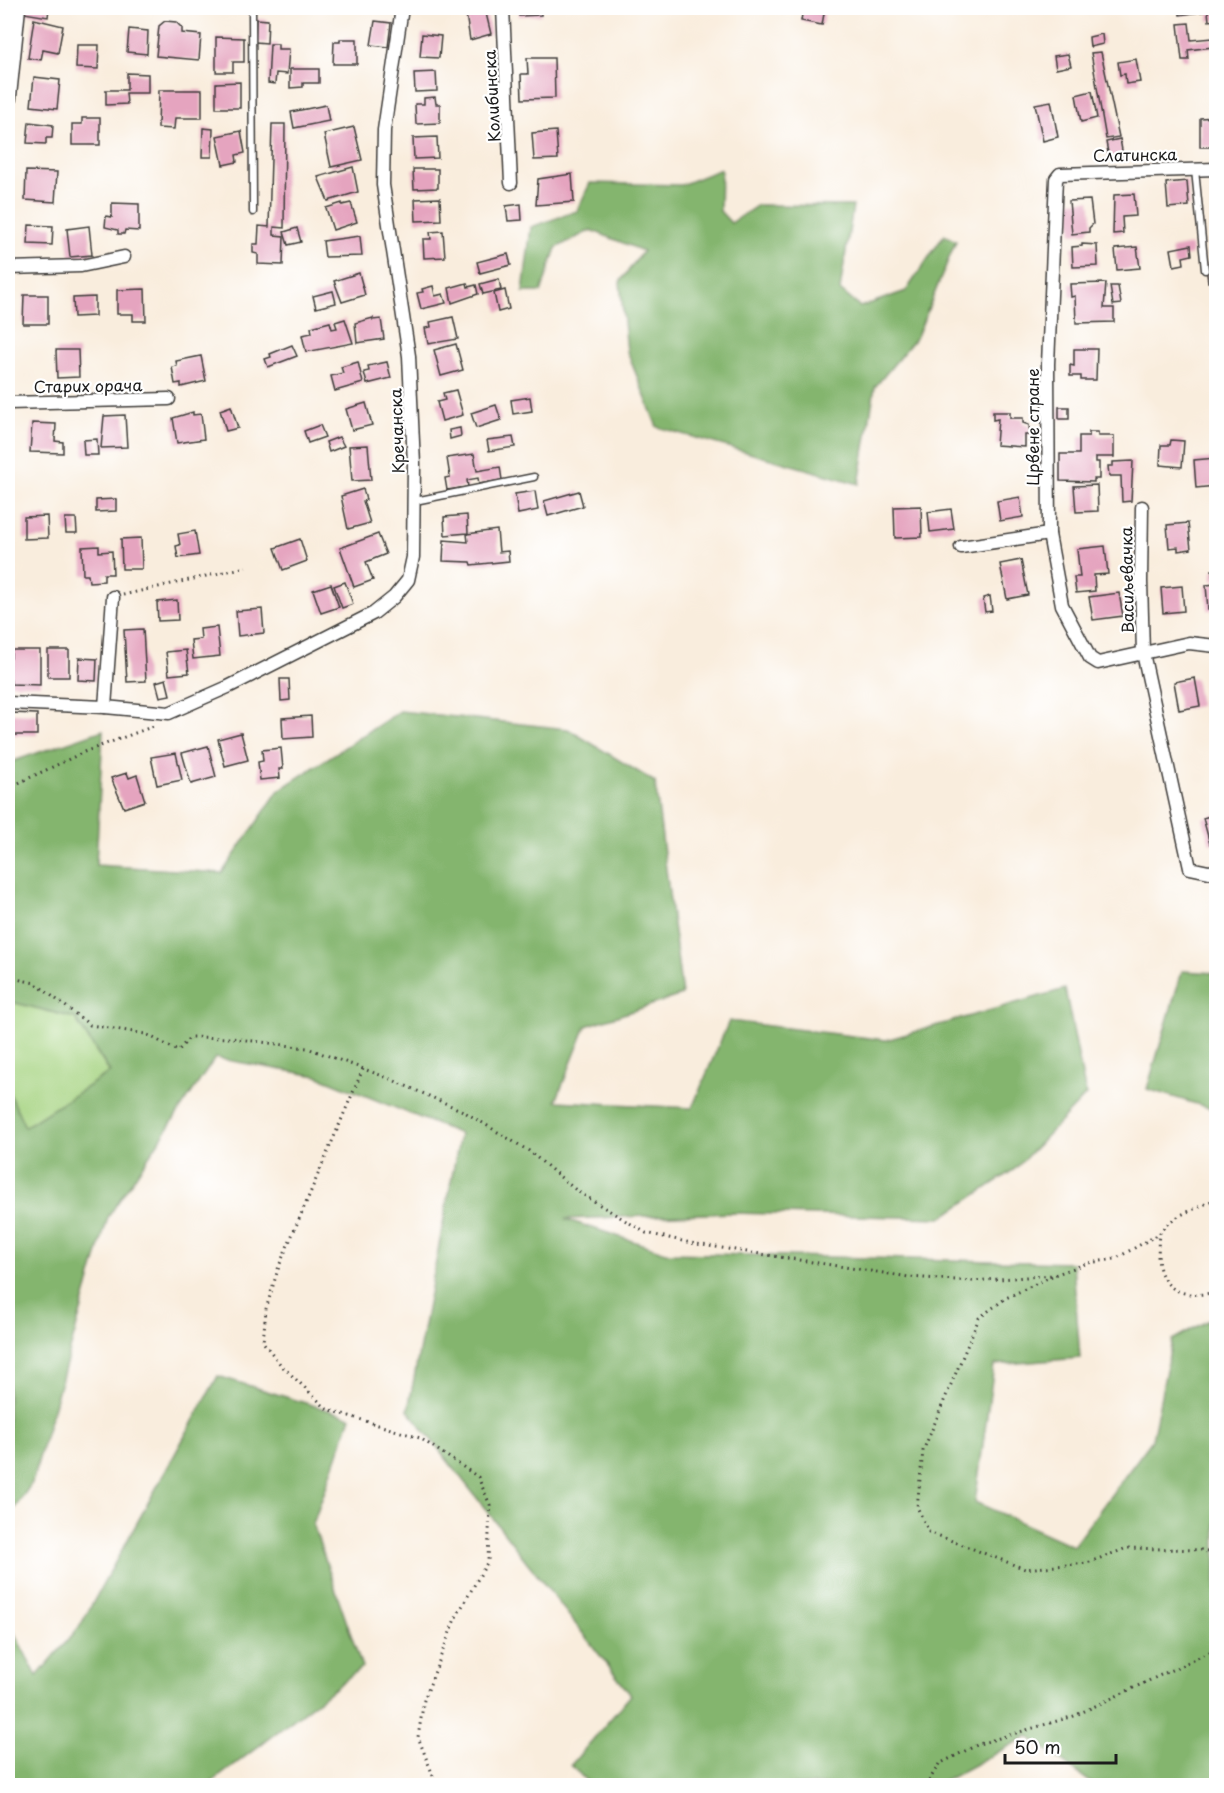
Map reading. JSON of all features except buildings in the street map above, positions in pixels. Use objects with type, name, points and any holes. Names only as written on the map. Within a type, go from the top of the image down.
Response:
[{"type":"street","points":[[8,116],[19,8]]},
{"type":"street","name":"Кречанска","points":[[170,713],[295,654],[374,613],[394,597],[408,580],[413,557],[415,501],[408,356],[383,185],[385,119],[402,8]]},
{"type":"street","name":"Колибинска","points":[[503,8],[511,183]]},
{"type":"street","name":"Слатинска","points":[[1056,179],[1060,174],[1088,172],[1216,169]]},
{"type":"street","name":"Црвене стране","points":[[1056,179],[1048,364],[1049,534],[1062,605],[1090,658],[1098,663],[1143,653]]},
{"type":"street","points":[[8,267],[81,266],[123,258]]},
{"type":"street","name":"Старих орача","points":[[8,403],[169,399]]},
{"type":"street","name":"Васиљевачка","points":[[1142,507],[1140,581],[1143,653],[1190,868],[1216,871]]},
{"type":"street","points":[[961,547],[1049,534]]},
{"type":"street","points":[[105,707],[113,597]]},
{"type":"street","points":[[1143,653],[1189,643],[1216,646]]},
{"type":"street","points":[[8,703],[105,707],[170,713]]},
{"type":"lane","points":[[252,8],[253,212]]},
{"type":"lane","points":[[1195,169],[1205,270]]},
{"type":"lane","points":[[415,501],[534,477]]},
{"type":"path","points":[[113,597],[246,567]]},
{"type":"path","points":[[8,788],[84,752],[156,725],[170,713]]},
{"type":"path","points":[[8,977],[35,983],[90,1025],[146,1034],[178,1051],[190,1037],[231,1038],[307,1048],[363,1069],[463,1111],[529,1151],[577,1191],[646,1233],[696,1244],[909,1277],[972,1281],[1054,1275]]},
{"type":"path","points":[[363,1069],[279,1266],[266,1309],[263,1342],[281,1365],[327,1410],[420,1438],[478,1477],[490,1505],[488,1561],[455,1619],[424,1700],[418,1737],[437,1785]]},
{"type":"path","points":[[1216,1198],[1171,1219],[1159,1234],[1115,1259],[1088,1263],[1054,1275],[1006,1298],[979,1318],[923,1451],[916,1507],[929,1532],[1025,1569],[1087,1563],[1127,1548],[1201,1550],[1216,1555]]},
{"type":"path","points":[[1159,1234],[1158,1258],[1163,1275],[1171,1288],[1182,1294],[1200,1295],[1216,1292]]},
{"type":"path","points":[[926,1785],[939,1764],[979,1744],[1074,1716],[1216,1649]]},
{"type":"green space","points":[[721,169],[720,211],[731,223],[758,205],[853,206],[840,290],[860,307],[906,291],[944,235],[956,241],[917,336],[875,387],[859,484],[657,427],[627,351],[620,282],[643,251],[591,230],[556,248],[541,292],[523,292],[531,227],[577,211],[590,183],[681,185]]},
{"type":"green space","points":[[400,711],[568,729],[655,782],[682,995],[586,1026],[556,1101],[692,1108],[729,1021],[886,1040],[1065,989],[1086,1095],[1015,1169],[941,1218],[733,1213],[565,1219],[669,1253],[1073,1263],[1080,1358],[994,1365],[975,1502],[1073,1546],[1152,1440],[1172,1340],[1216,1316],[1216,1785],[1094,1785],[1028,1736],[937,1785],[590,1785],[571,1765],[631,1695],[408,1410],[460,1134],[317,1076],[215,1058],[108,1217],[32,1483],[8,1518],[8,1090],[25,1127],[110,1072],[75,1018],[8,1001],[8,921],[12,921],[8,913],[8,763],[103,730],[96,865],[222,873],[279,790]]},
{"type":"green space","points":[[1182,971],[1216,973],[1216,1110],[1147,1089]]},
{"type":"green space","points":[[8,1001],[75,1018],[110,1073],[25,1127],[8,1090]]},
{"type":"green space","points":[[218,1376],[351,1417],[313,1524],[362,1667],[208,1785],[8,1785],[8,1621],[37,1676],[80,1626]]}]
